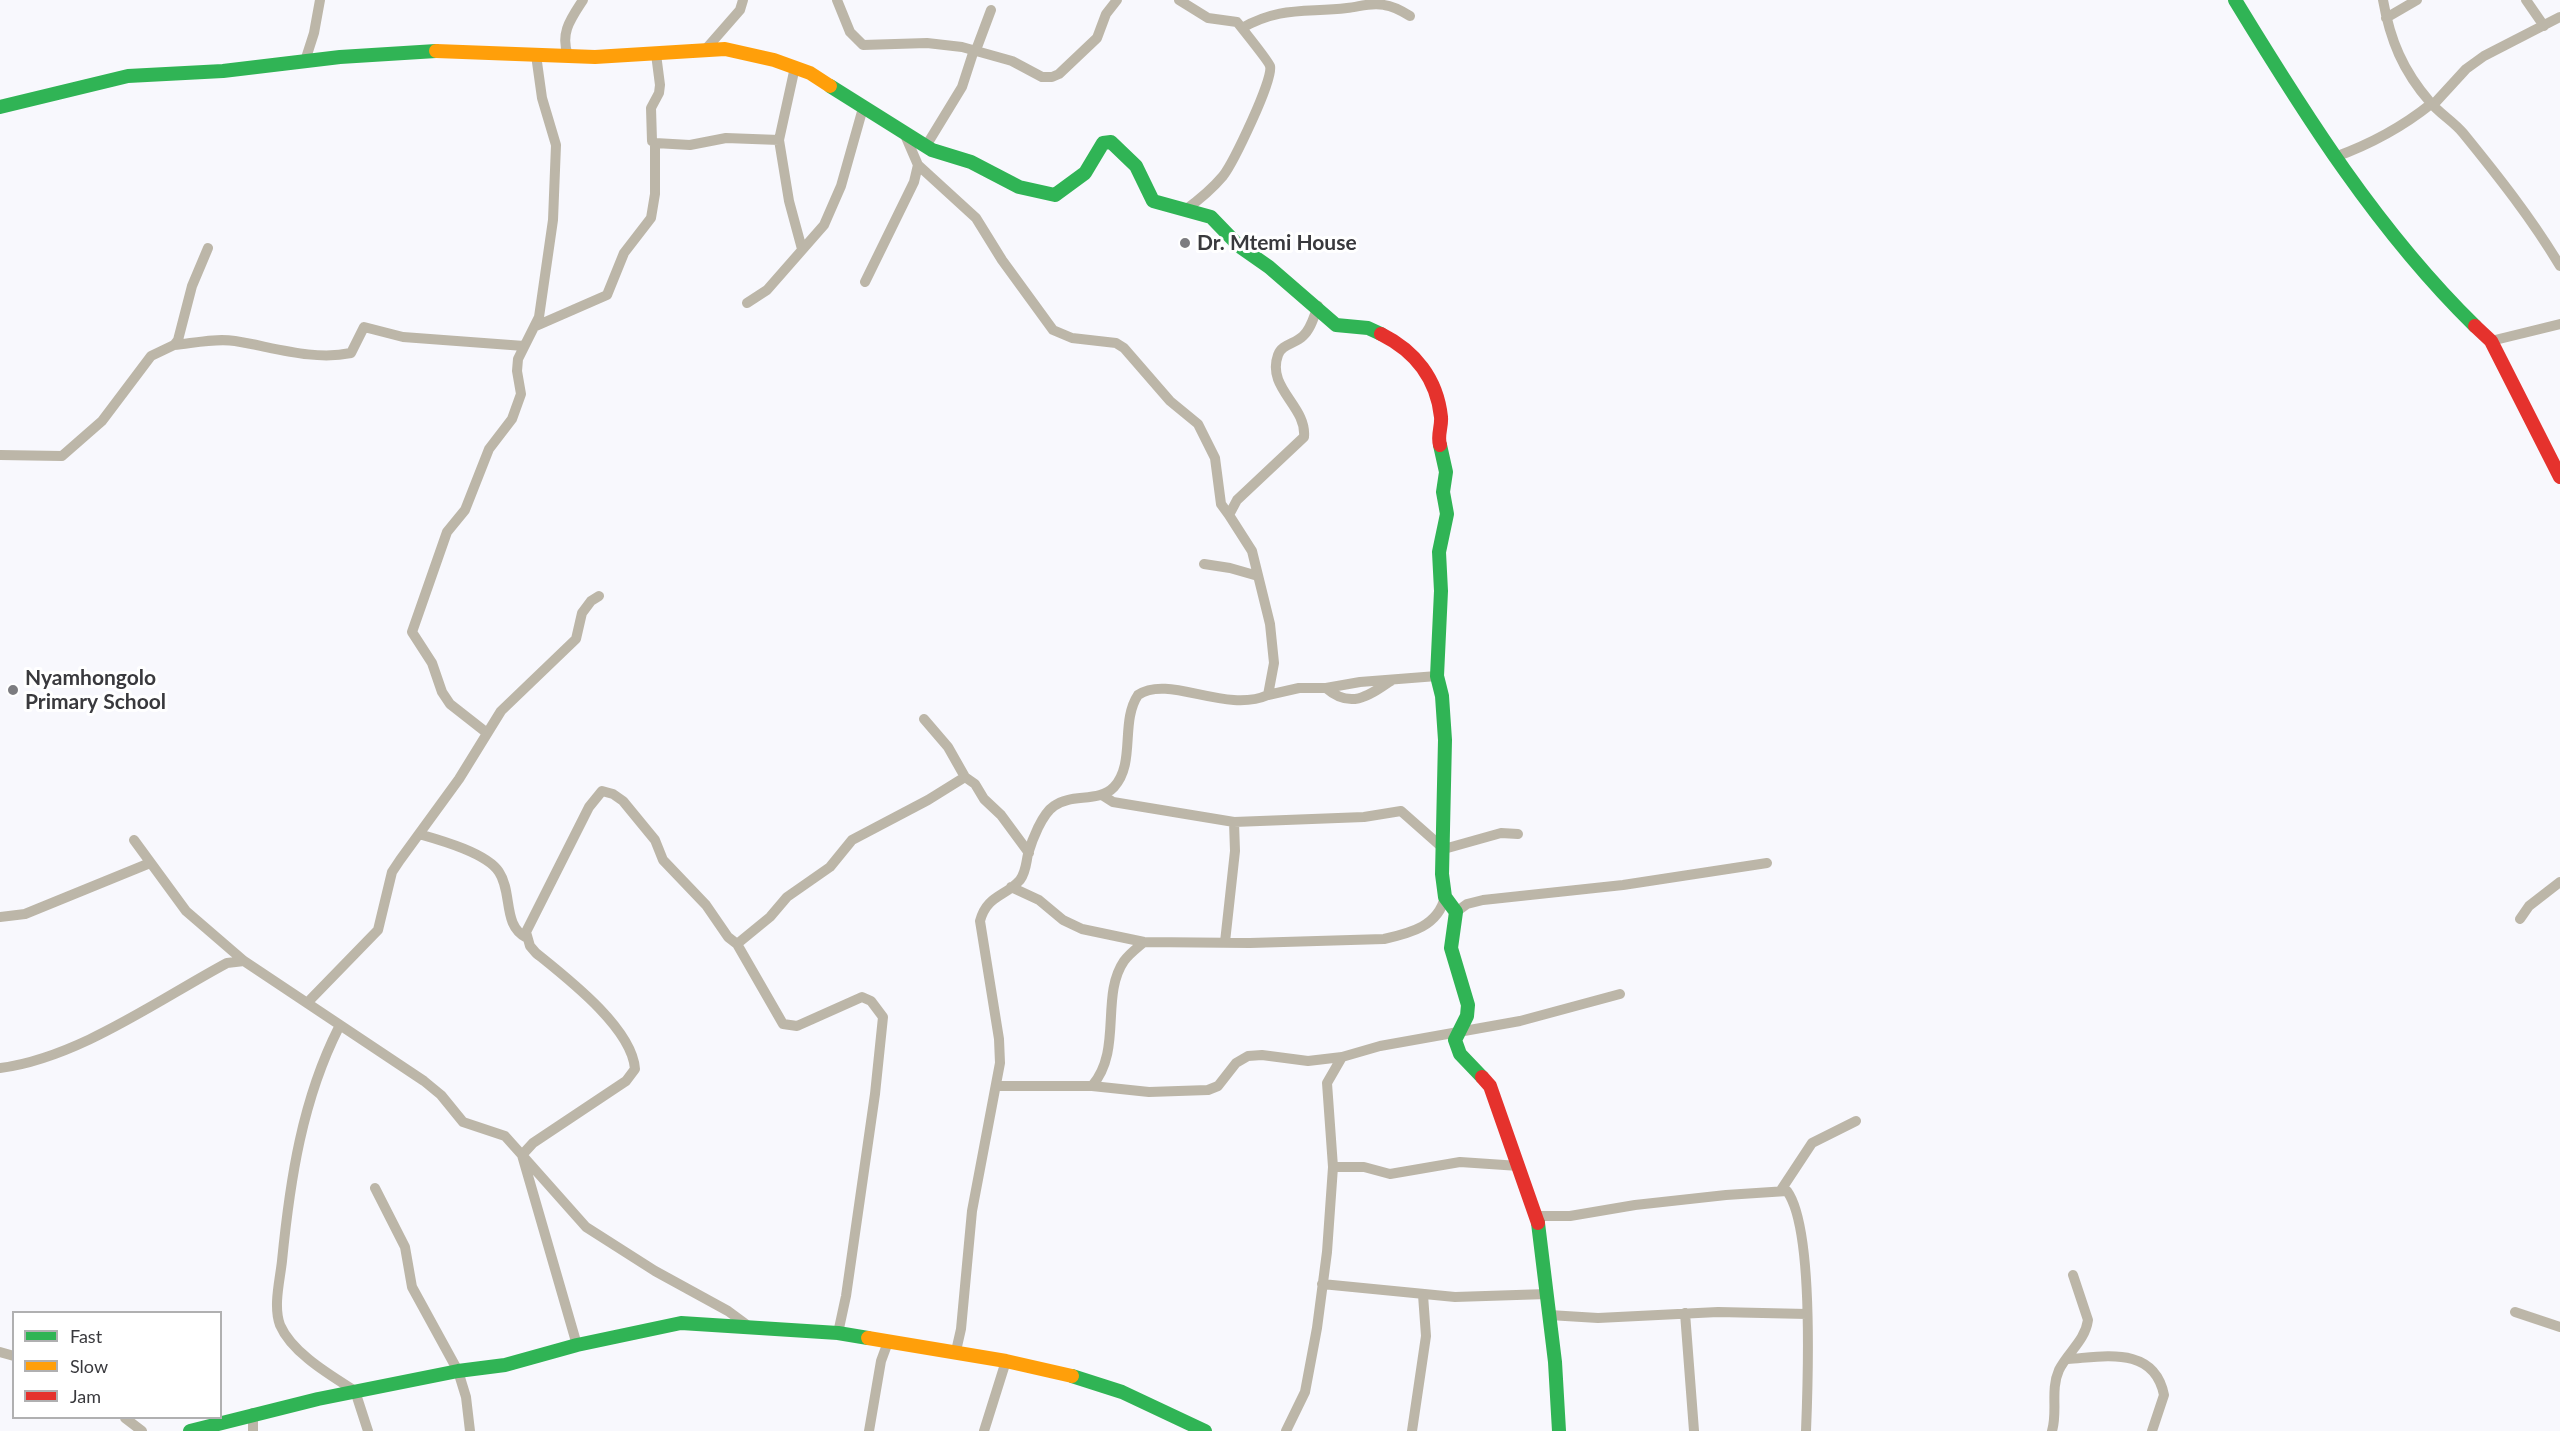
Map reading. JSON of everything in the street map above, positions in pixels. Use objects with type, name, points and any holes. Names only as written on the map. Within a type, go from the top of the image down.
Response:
[{"type":"street","points":[[305,61],[314,33],[320,0]]},
{"type":"street","points":[[568,56],[563,42],[567,29],[583,0]]},
{"type":"street","points":[[705,50],[740,10],[742,0]]},
{"type":"street","points":[[837,0],[850,32],[863,45],[933,43],[975,50],[1012,61],[1042,77],[1056,75],[1097,38],[1106,14],[1117,0]]},
{"type":"street","points":[[1179,0],[1208,18],[1231,20],[1242,28],[1269,63],[1269,79],[1253,118],[1224,174],[1200,199],[1185,210]]},
{"type":"street","points":[[2235,0],[2286,85],[2335,157],[2424,274],[2490,341],[2560,477]]},
{"type":"street","points":[[2383,0],[2390,35],[2407,74],[2432,105],[2459,129],[2503,182],[2560,266]]},
{"type":"street","points":[[2386,18],[2416,0]]},
{"type":"street","points":[[2526,0],[2544,26]]},
{"type":"street","points":[[1242,28],[1261,18],[1299,9],[1344,9],[1365,4],[1385,4],[1410,16]]},
{"type":"street","points":[[926,146],[962,87],[991,10]]},
{"type":"street","points":[[2335,157],[2370,145],[2411,120],[2432,105],[2466,69],[2484,56],[2560,17]]},
{"type":"street","points":[[0,107],[128,76],[223,71],[305,61],[435,51],[568,56],[657,54],[705,50],[741,51],[810,73],[905,135],[926,146],[971,162],[1019,187],[1055,195],[1085,173],[1103,143],[1111,142],[1136,166],[1153,201],[1218,222],[1239,246],[1318,306],[1336,324],[1368,328],[1395,341],[1423,366],[1436,392],[1441,419],[1439,448],[1446,472],[1443,492],[1447,514],[1439,552],[1441,591],[1437,676],[1442,696],[1445,740],[1442,874],[1445,897],[1456,912],[1451,948],[1468,1005],[1467,1016],[1455,1040],[1457,1049],[1490,1086],[1537,1215],[1547,1294],[1559,1431]]},
{"type":"street","points":[[536,326],[607,295],[624,253],[643,230],[654,207],[655,143],[650,129],[651,108],[659,93],[657,54]]},
{"type":"street","points":[[488,733],[450,704],[442,692],[432,663],[412,633],[447,532],[465,510],[489,449],[512,419],[521,394],[517,364],[536,326],[553,220],[556,145],[542,98],[536,55]]},
{"type":"street","points":[[795,67],[778,140],[789,201],[802,249]]},
{"type":"street","points":[[747,303],[767,290],[824,225],[843,180],[863,108]]},
{"type":"street","points":[[905,135],[918,165],[976,218],[1034,307],[1053,330],[1072,338],[1116,343],[1124,348],[1170,401],[1198,424],[1215,458],[1221,504],[1252,551],[1270,624],[1274,663],[1268,695]]},
{"type":"street","points":[[655,143],[690,145],[726,138],[778,140]]},
{"type":"street","points":[[865,282],[914,182],[918,165]]},
{"type":"street","points":[[174,345],[178,339],[192,286],[208,248]]},
{"type":"street","points":[[1229,515],[1237,500],[1304,437],[1303,425],[1276,377],[1275,366],[1282,348],[1302,338],[1307,332],[1318,306]]},
{"type":"street","points":[[2490,341],[2560,324]]},
{"type":"street","points":[[0,455],[58,457],[66,454],[102,421],[151,356],[174,345],[229,340],[262,348],[332,356],[351,353],[364,327],[403,337],[524,346]]},
{"type":"street","points":[[1204,564],[1258,576]]},
{"type":"street","points":[[308,1003],[378,930],[392,872],[501,711],[576,639],[582,613],[591,601],[599,596]]},
{"type":"street","points":[[956,1351],[961,1329],[972,1211],[988,1115],[996,1086],[999,1039],[980,921],[983,908],[1020,880],[1026,870],[1029,853],[1045,814],[1052,807],[1071,798],[1102,795],[1115,786],[1120,777],[1133,703],[1146,690],[1156,687],[1235,701],[1257,700],[1299,688],[1326,688],[1360,682],[1437,676]]},
{"type":"street","points":[[1326,688],[1342,698],[1366,697],[1392,680]]},
{"type":"street","points":[[924,719],[948,747],[965,777],[1001,815],[1029,853]]},
{"type":"street","points":[[736,944],[770,917],[787,897],[830,867],[852,840],[928,800],[965,777]]},
{"type":"street","points":[[522,1155],[533,1143],[626,1081],[635,1069],[633,1054],[621,1035],[580,992],[536,952],[527,938],[526,927],[589,807],[602,791],[608,791],[623,801],[647,829],[663,860],[701,899],[736,944],[783,1024],[797,1026],[862,997],[871,1001],[883,1017],[881,1052],[846,1296],[838,1333]]},
{"type":"street","points":[[1102,795],[1113,802],[1234,822],[1365,817],[1401,811],[1431,840],[1444,849]]},
{"type":"street","points":[[1225,942],[1235,851],[1234,822]]},
{"type":"street","points":[[1444,849],[1501,833],[1518,834]]},
{"type":"street","points":[[419,834],[457,847],[496,868],[503,880],[512,911],[512,925],[518,934],[527,938]]},
{"type":"street","points":[[134,840],[186,911],[244,961],[308,1003],[339,1027],[424,1081],[441,1095],[463,1122],[505,1136],[586,1227],[655,1271],[728,1311],[747,1326]]},
{"type":"street","points":[[0,917],[25,914],[150,863]]},
{"type":"street","points":[[1456,912],[1467,904],[1482,900],[1623,885],[1767,863]]},
{"type":"street","points":[[2520,919],[2529,906],[2560,882]]},
{"type":"street","points":[[1011,887],[1039,900],[1063,920],[1082,929],[1144,942],[1384,939],[1404,934],[1430,922],[1437,915],[1445,897]]},
{"type":"street","points":[[1092,1086],[1105,1066],[1118,976],[1124,962],[1144,942]]},
{"type":"street","points":[[0,1068],[40,1060],[85,1042],[227,963],[244,961]]},
{"type":"street","points":[[996,1086],[1092,1086],[1149,1092],[1208,1090],[1218,1086],[1236,1063],[1248,1056],[1318,1060],[1342,1057],[1380,1046],[1520,1021],[1620,994]]},
{"type":"street","points":[[339,1027],[319,1070],[288,1192],[278,1318],[284,1333],[300,1350],[329,1375],[355,1390],[368,1431]]},
{"type":"street","points":[[1328,1083],[1342,1057]]},
{"type":"street","points":[[1286,1431],[1305,1392],[1322,1284],[1333,1167],[1328,1083],[1318,1060]]},
{"type":"street","points":[[1781,1190],[1812,1143],[1856,1121]]},
{"type":"street","points":[[522,1155],[577,1345]]},
{"type":"street","points":[[1333,1167],[1364,1167],[1390,1174],[1460,1162],[1519,1166]]},
{"type":"street","points":[[375,1188],[405,1246],[412,1287],[458,1371],[466,1397],[470,1431]]},
{"type":"street","points":[[1537,1215],[1570,1216],[1635,1205],[1787,1191],[1792,1198],[1797,1216],[1806,1284],[1809,1368],[1806,1431]]},
{"type":"street","points":[[2052,1431],[2056,1414],[2054,1394],[2059,1370],[2085,1332],[2088,1320],[2073,1275]]},
{"type":"street","points":[[1322,1284],[1423,1295],[1478,1298],[1547,1294]]},
{"type":"street","points":[[1412,1431],[1426,1336],[1423,1295]]},
{"type":"street","points":[[2514,1311],[2560,1327]]},
{"type":"street","points":[[1549,1315],[1598,1318],[1685,1313],[1807,1314]]},
{"type":"street","points":[[1685,1313],[1694,1431]]},
{"type":"street","points":[[190,1431],[253,1413],[355,1390],[458,1371],[505,1365],[577,1345],[681,1323],[838,1333],[1006,1361],[1069,1375],[1122,1392],[1205,1431]]},
{"type":"street","points":[[869,1431],[881,1361],[888,1342]]},
{"type":"street","points":[[2068,1359],[2119,1355],[2149,1369],[2164,1395],[2152,1431]]},
{"type":"street","points":[[984,1431],[1006,1361]]},
{"type":"street","points":[[253,1413],[253,1431]]},
{"type":"street","points":[[126,1419],[142,1431]]},
{"type":"traffic: fast","points":[[2235,0],[2316,129],[2375,211],[2406,251],[2475,326]]},
{"type":"traffic: fast","points":[[0,107],[128,76],[223,71],[340,57],[436,51]]},
{"type":"traffic: fast","points":[[830,86],[932,150],[971,162],[1019,187],[1055,195],[1085,173],[1103,143],[1111,142],[1136,166],[1153,201],[1211,217],[1239,246],[1269,267],[1336,325],[1368,328],[1381,334]]},
{"type":"traffic: fast","points":[[1440,445],[1446,472],[1443,492],[1447,514],[1439,552],[1441,591],[1437,676],[1442,696],[1445,740],[1442,874],[1445,897],[1456,912],[1451,948],[1468,1005],[1467,1016],[1455,1040],[1460,1054],[1482,1077]]},
{"type":"traffic: fast","points":[[1538,1223],[1555,1362],[1559,1431]]},
{"type":"traffic: fast","points":[[190,1431],[318,1399],[458,1371],[505,1365],[577,1345],[681,1323],[838,1333],[868,1338]]},
{"type":"traffic: fast","points":[[1072,1376],[1122,1392],[1205,1431]]},
{"type":"traffic: slow","points":[[436,51],[595,57],[725,49],[774,60],[810,73],[830,86]]},
{"type":"traffic: slow","points":[[868,1338],[1006,1361],[1072,1376]]},
{"type":"traffic: jam","points":[[2475,326],[2491,341],[2560,477]]},
{"type":"traffic: jam","points":[[1381,334],[1414,358],[1435,390],[1441,417],[1440,445]]},
{"type":"traffic: jam","points":[[1482,1077],[1490,1086],[1538,1223]]},
{"type":"place","name":"Dr. Mtemi House","points":[[1185,243]]},
{"type":"place","name":"Nyamhongolo Primary School","points":[[13,690]]}]
